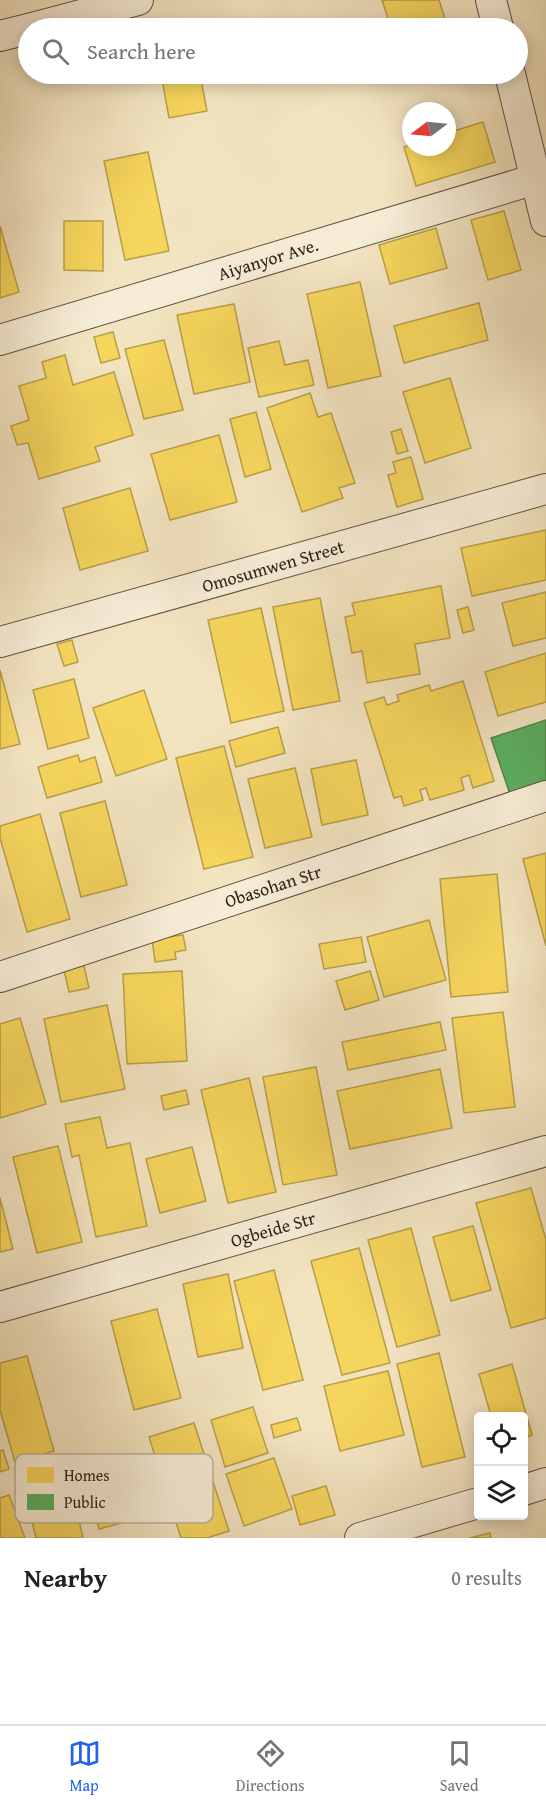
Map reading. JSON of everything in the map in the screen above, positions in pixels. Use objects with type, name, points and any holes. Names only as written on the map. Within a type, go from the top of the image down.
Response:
[{"type":"street","points":[[71,18],[138,0]]},
{"type":"street","points":[[491,0],[496,18]]},
{"type":"street","points":[[0,36],[18,32]]},
{"type":"street","points":[[512,84],[546,221]]},
{"type":"street","name":"Aiyanyor Ave.","points":[[0,340],[536,179]]},
{"type":"street","name":"Omosumwen Street","points":[[0,642],[546,489]]},
{"type":"street","name":"Obasohan Str","points":[[0,977],[546,796]]},
{"type":"street","name":"Ogbeide Str","points":[[0,1307],[546,1151]]},
{"type":"street","points":[[528,1489],[546,1483]]},
{"type":"street","points":[[360,1538],[474,1504]]},
{"type":"building: Homes","points":[[382,0],[439,0],[445,18],[388,18]]},
{"type":"building: Homes","points":[[163,84],[202,84],[207,111],[169,118]]},
{"type":"building: Homes","points":[[483,122],[495,162],[416,186],[407,156],[456,156],[456,130]]},
{"type":"building: Homes","points":[[148,152],[169,251],[125,260],[104,161]]},
{"type":"building: Homes","points":[[504,211],[521,270],[488,280],[471,220]]},
{"type":"building: Homes","points":[[64,221],[103,221],[103,271],[64,270]]},
{"type":"building: Homes","points":[[0,226],[19,292],[0,298]]},
{"type":"building: Homes","points":[[436,228],[447,268],[390,284],[379,245]]},
{"type":"building: Homes","points":[[360,282],[381,376],[328,388],[307,294]]},
{"type":"building: Homes","points":[[479,303],[488,340],[404,363],[394,326]]},
{"type":"building: Homes","points":[[234,304],[250,382],[194,394],[177,315]]},
{"type":"building: Homes","points":[[113,332],[120,358],[101,363],[94,337]]},
{"type":"building: Homes","points":[[164,340],[183,410],[144,419],[125,349]]},
{"type":"building: Homes","points":[[279,341],[285,365],[308,360],[314,385],[259,397],[248,348]]},
{"type":"building: Homes","points":[[65,355],[73,385],[114,372],[133,435],[95,447],[100,461],[39,479],[28,443],[17,445],[11,426],[29,420],[19,386],[46,378],[42,362]]},
{"type":"building: Homes","points":[[450,378],[471,448],[425,463],[403,392]]},
{"type":"building: Homes","points":[[310,393],[318,417],[331,413],[355,483],[339,488],[343,498],[302,512],[267,408]]},
{"type":"building: Homes","points":[[256,412],[271,469],[245,477],[230,419]]},
{"type":"building: Homes","points":[[401,429],[408,451],[397,454],[391,432]]},
{"type":"building: Homes","points":[[219,435],[237,502],[170,520],[151,454]]},
{"type":"building: Homes","points":[[411,457],[423,499],[397,507],[388,475],[396,473],[393,462]]},
{"type":"building: Homes","points":[[130,488],[148,551],[80,570],[63,508]]},
{"type":"building: Homes","points":[[546,530],[546,580],[472,596],[461,548]]},
{"type":"building: Homes","points":[[441,586],[450,638],[415,644],[420,674],[367,683],[362,651],[352,653],[345,617],[355,615],[352,603]]},
{"type":"building: Homes","points":[[546,592],[546,638],[513,646],[502,603]]},
{"type":"building: Homes","points":[[320,598],[340,701],[293,710],[273,607]]},
{"type":"building: Homes","points":[[468,607],[474,630],[463,633],[457,610]]},
{"type":"building: Homes","points":[[261,608],[284,711],[231,723],[208,620]]},
{"type":"building: Homes","points":[[72,640],[78,662],[64,666],[57,644]]},
{"type":"building: Homes","points":[[546,653],[546,702],[498,716],[485,672]]},
{"type":"building: Homes","points":[[0,670],[20,744],[0,749]]},
{"type":"building: Homes","points":[[74,679],[89,738],[48,749],[33,690]]},
{"type":"building: Homes","points":[[463,681],[494,781],[473,788],[469,775],[461,778],[464,790],[430,800],[426,788],[420,790],[423,800],[404,806],[401,796],[394,798],[364,703],[384,697],[387,705],[399,701],[397,695],[429,685],[431,691]]},
{"type":"building: Homes","points":[[144,690],[167,759],[116,776],[93,708]]},
{"type":"building: Homes","points":[[278,727],[285,753],[236,767],[229,741]]},
{"type":"building: Homes","points":[[224,746],[253,857],[204,869],[176,758]]},
{"type":"building: Homes","points":[[78,755],[80,762],[95,757],[102,782],[47,798],[38,767]]},
{"type":"building: Homes","points":[[356,760],[368,815],[322,825],[311,769]]},
{"type":"building: Homes","points":[[295,768],[312,837],[265,848],[248,779]]},
{"type":"building: Homes","points":[[105,801],[127,885],[81,897],[60,813]]},
{"type":"building: Homes","points":[[40,814],[70,919],[27,932],[0,838],[0,826]]},
{"type":"building: Homes","points":[[546,853],[546,946],[523,859]]},
{"type":"building: Homes","points":[[497,874],[508,992],[451,997],[440,879]]},
{"type":"building: Homes","points":[[429,920],[446,980],[384,997],[367,937]]},
{"type":"building: Homes","points":[[183,935],[186,950],[175,952],[176,959],[155,962],[152,939]]},
{"type":"building: Homes","points":[[361,937],[366,962],[324,969],[319,944]]},
{"type":"building: Homes","points":[[84,966],[89,988],[69,992],[64,970]]},
{"type":"building: Homes","points":[[182,971],[187,1061],[127,1064],[123,974]]},
{"type":"building: Homes","points":[[370,971],[379,1000],[345,1010],[336,981]]},
{"type":"building: Homes","points":[[107,1005],[125,1089],[61,1102],[44,1019]]},
{"type":"building: Homes","points":[[503,1012],[515,1107],[464,1113],[452,1018]]},
{"type":"building: Homes","points":[[20,1018],[46,1104],[0,1118],[0,1024]]},
{"type":"building: Homes","points":[[440,1022],[446,1050],[348,1070],[342,1042]]},
{"type":"building: Homes","points":[[316,1067],[337,1175],[283,1185],[263,1077]]},
{"type":"building: Homes","points":[[440,1069],[452,1128],[350,1149],[337,1091]]},
{"type":"building: Homes","points":[[249,1078],[276,1192],[228,1203],[201,1090]]},
{"type":"building: Homes","points":[[186,1090],[189,1104],[164,1110],[161,1096]]},
{"type":"building: Homes","points":[[100,1117],[107,1148],[130,1143],[147,1226],[96,1237],[79,1155],[72,1157],[65,1124]]},
{"type":"building: Homes","points":[[58,1146],[82,1242],[37,1253],[13,1157]]},
{"type":"building: Homes","points":[[192,1147],[206,1201],[160,1213],[146,1159]]},
{"type":"building: Homes","points":[[531,1188],[546,1240],[546,1318],[511,1328],[476,1203]]},
{"type":"building: Homes","points":[[0,1198],[13,1249],[0,1252]]},
{"type":"building: Homes","points":[[473,1226],[491,1290],[451,1301],[433,1237]]},
{"type":"building: Homes","points":[[411,1228],[440,1335],[397,1347],[368,1240]]},
{"type":"building: Homes","points":[[359,1248],[390,1363],[342,1375],[311,1261]]},
{"type":"building: Homes","points":[[274,1270],[303,1380],[263,1390],[234,1281]]},
{"type":"building: Homes","points":[[228,1274],[243,1348],[198,1357],[183,1284]]},
{"type":"building: Homes","points":[[157,1309],[181,1398],[134,1410],[111,1321]]},
{"type":"building: Homes","points":[[439,1353],[465,1457],[422,1467],[397,1364]]},
{"type":"building: Homes","points":[[27,1356],[54,1451],[43,1454],[15,1454],[15,1462],[0,1410],[0,1363]]},
{"type":"building: Homes","points":[[512,1364],[526,1412],[490,1412],[479,1374]]},
{"type":"building: Homes","points":[[388,1371],[404,1435],[340,1451],[324,1386]]},
{"type":"building: Homes","points":[[253,1407],[268,1453],[225,1467],[211,1420]]},
{"type":"building: Homes","points":[[297,1418],[301,1430],[274,1438],[271,1425]]},
{"type":"building: Homes","points":[[528,1421],[532,1435],[528,1436]]},
{"type":"building: Homes","points":[[194,1423],[204,1454],[154,1454],[149,1437]]},
{"type":"building: Homes","points":[[3,1450],[9,1469],[0,1472],[0,1451]]},
{"type":"building: Homes","points":[[274,1458],[292,1509],[244,1526],[226,1474]]},
{"type":"building: Homes","points":[[213,1482],[229,1531],[207,1538],[181,1538],[176,1523],[213,1523]]},
{"type":"building: Homes","points":[[326,1486],[335,1515],[300,1525],[292,1496]]},
{"type":"building: Homes","points":[[9,1495],[15,1511],[15,1523],[19,1523],[25,1538],[0,1538],[0,1498]]},
{"type":"building: Homes","points":[[32,1523],[80,1523],[83,1538],[36,1538]]},
{"type":"building: Homes","points":[[97,1523],[121,1523],[99,1529]]},
{"type":"building: Homes","points":[[490,1533],[491,1538],[470,1538]]},
{"type":"building: Public","points":[[546,720],[546,782],[510,794],[491,738]]}]
